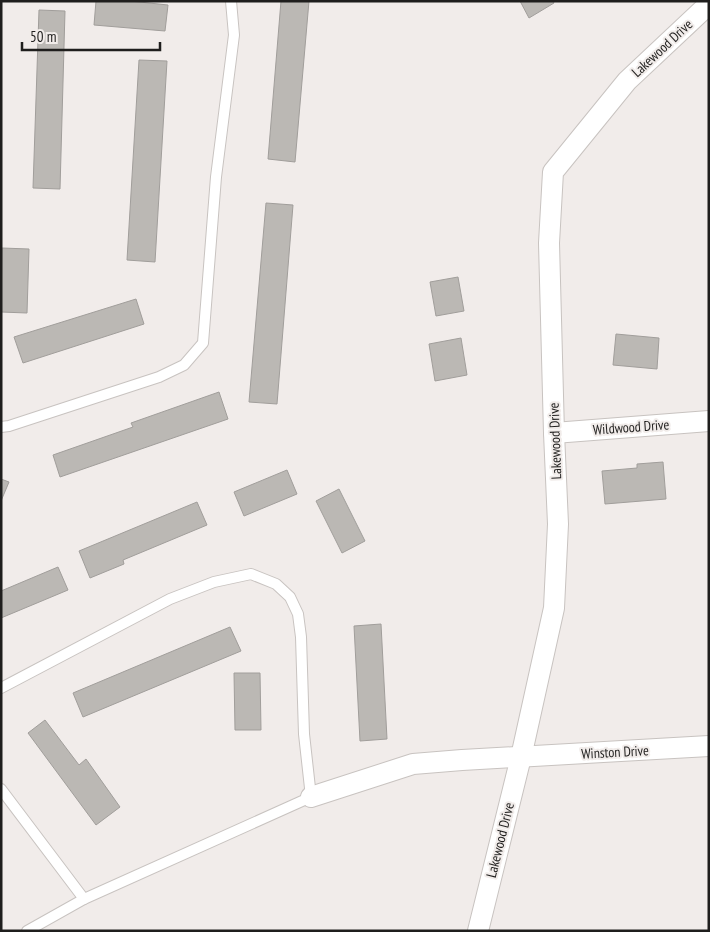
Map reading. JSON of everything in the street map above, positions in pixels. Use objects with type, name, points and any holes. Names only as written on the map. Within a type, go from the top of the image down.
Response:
[{"type":"street","name":"Lakewood Drive","points":[[478,931],[521,757],[554,608],[558,524],[549,244],[553,172],[626,81],[709,4]]},
{"type":"street","name":"Wildwood Drive","points":[[554,433],[709,421]]},
{"type":"street","name":"Winston Drive","points":[[311,797],[413,764],[709,746]]},
{"type":"lane","points":[[1,427],[159,377],[184,365],[203,342],[216,177],[234,35],[230,1]]},
{"type":"lane","points":[[1,688],[170,599],[214,582],[251,574],[276,584],[290,597],[298,614],[301,637],[304,734],[311,797],[84,899],[27,931]]},
{"type":"lane","points":[[1,789],[84,899]]},
{"type":"building","points":[[96,1],[130,1],[168,5],[165,31],[94,25]]},
{"type":"building","points":[[281,1],[309,1],[295,162],[268,159]]},
{"type":"building","points":[[520,1],[553,1],[554,3],[529,18]]},
{"type":"building","points":[[39,10],[65,11],[60,189],[33,188]]},
{"type":"building","points":[[139,60],[167,61],[155,262],[127,260]]},
{"type":"building","points":[[266,203],[293,205],[277,404],[249,402]]},
{"type":"building","points":[[2,248],[29,249],[27,313],[1,312]]},
{"type":"building","points":[[458,277],[464,311],[436,316],[430,282]]},
{"type":"building","points":[[136,299],[144,324],[23,363],[14,337]]},
{"type":"building","points":[[616,334],[659,338],[657,369],[613,365]]},
{"type":"building","points":[[461,338],[467,375],[435,381],[429,344]]},
{"type":"building","points":[[219,392],[228,419],[60,477],[53,455],[133,427],[131,423]]},
{"type":"building","points":[[663,462],[666,499],[605,504],[602,471],[637,468],[637,464]]},
{"type":"building","points":[[287,470],[297,494],[244,516],[234,492]]},
{"type":"building","points":[[1,479],[9,482],[1,501]]},
{"type":"building","points":[[339,489],[365,541],[342,553],[316,501]]},
{"type":"building","points":[[197,502],[207,525],[123,560],[124,564],[90,578],[79,551]]},
{"type":"building","points":[[58,567],[68,590],[1,618],[1,591]]},
{"type":"building","points":[[381,624],[387,739],[360,741],[354,626]]},
{"type":"building","points":[[230,627],[241,651],[83,717],[73,693]]},
{"type":"building","points":[[234,673],[260,673],[261,730],[235,730]]},
{"type":"building","points":[[45,720],[79,765],[86,759],[120,807],[96,825],[28,733]]}]
